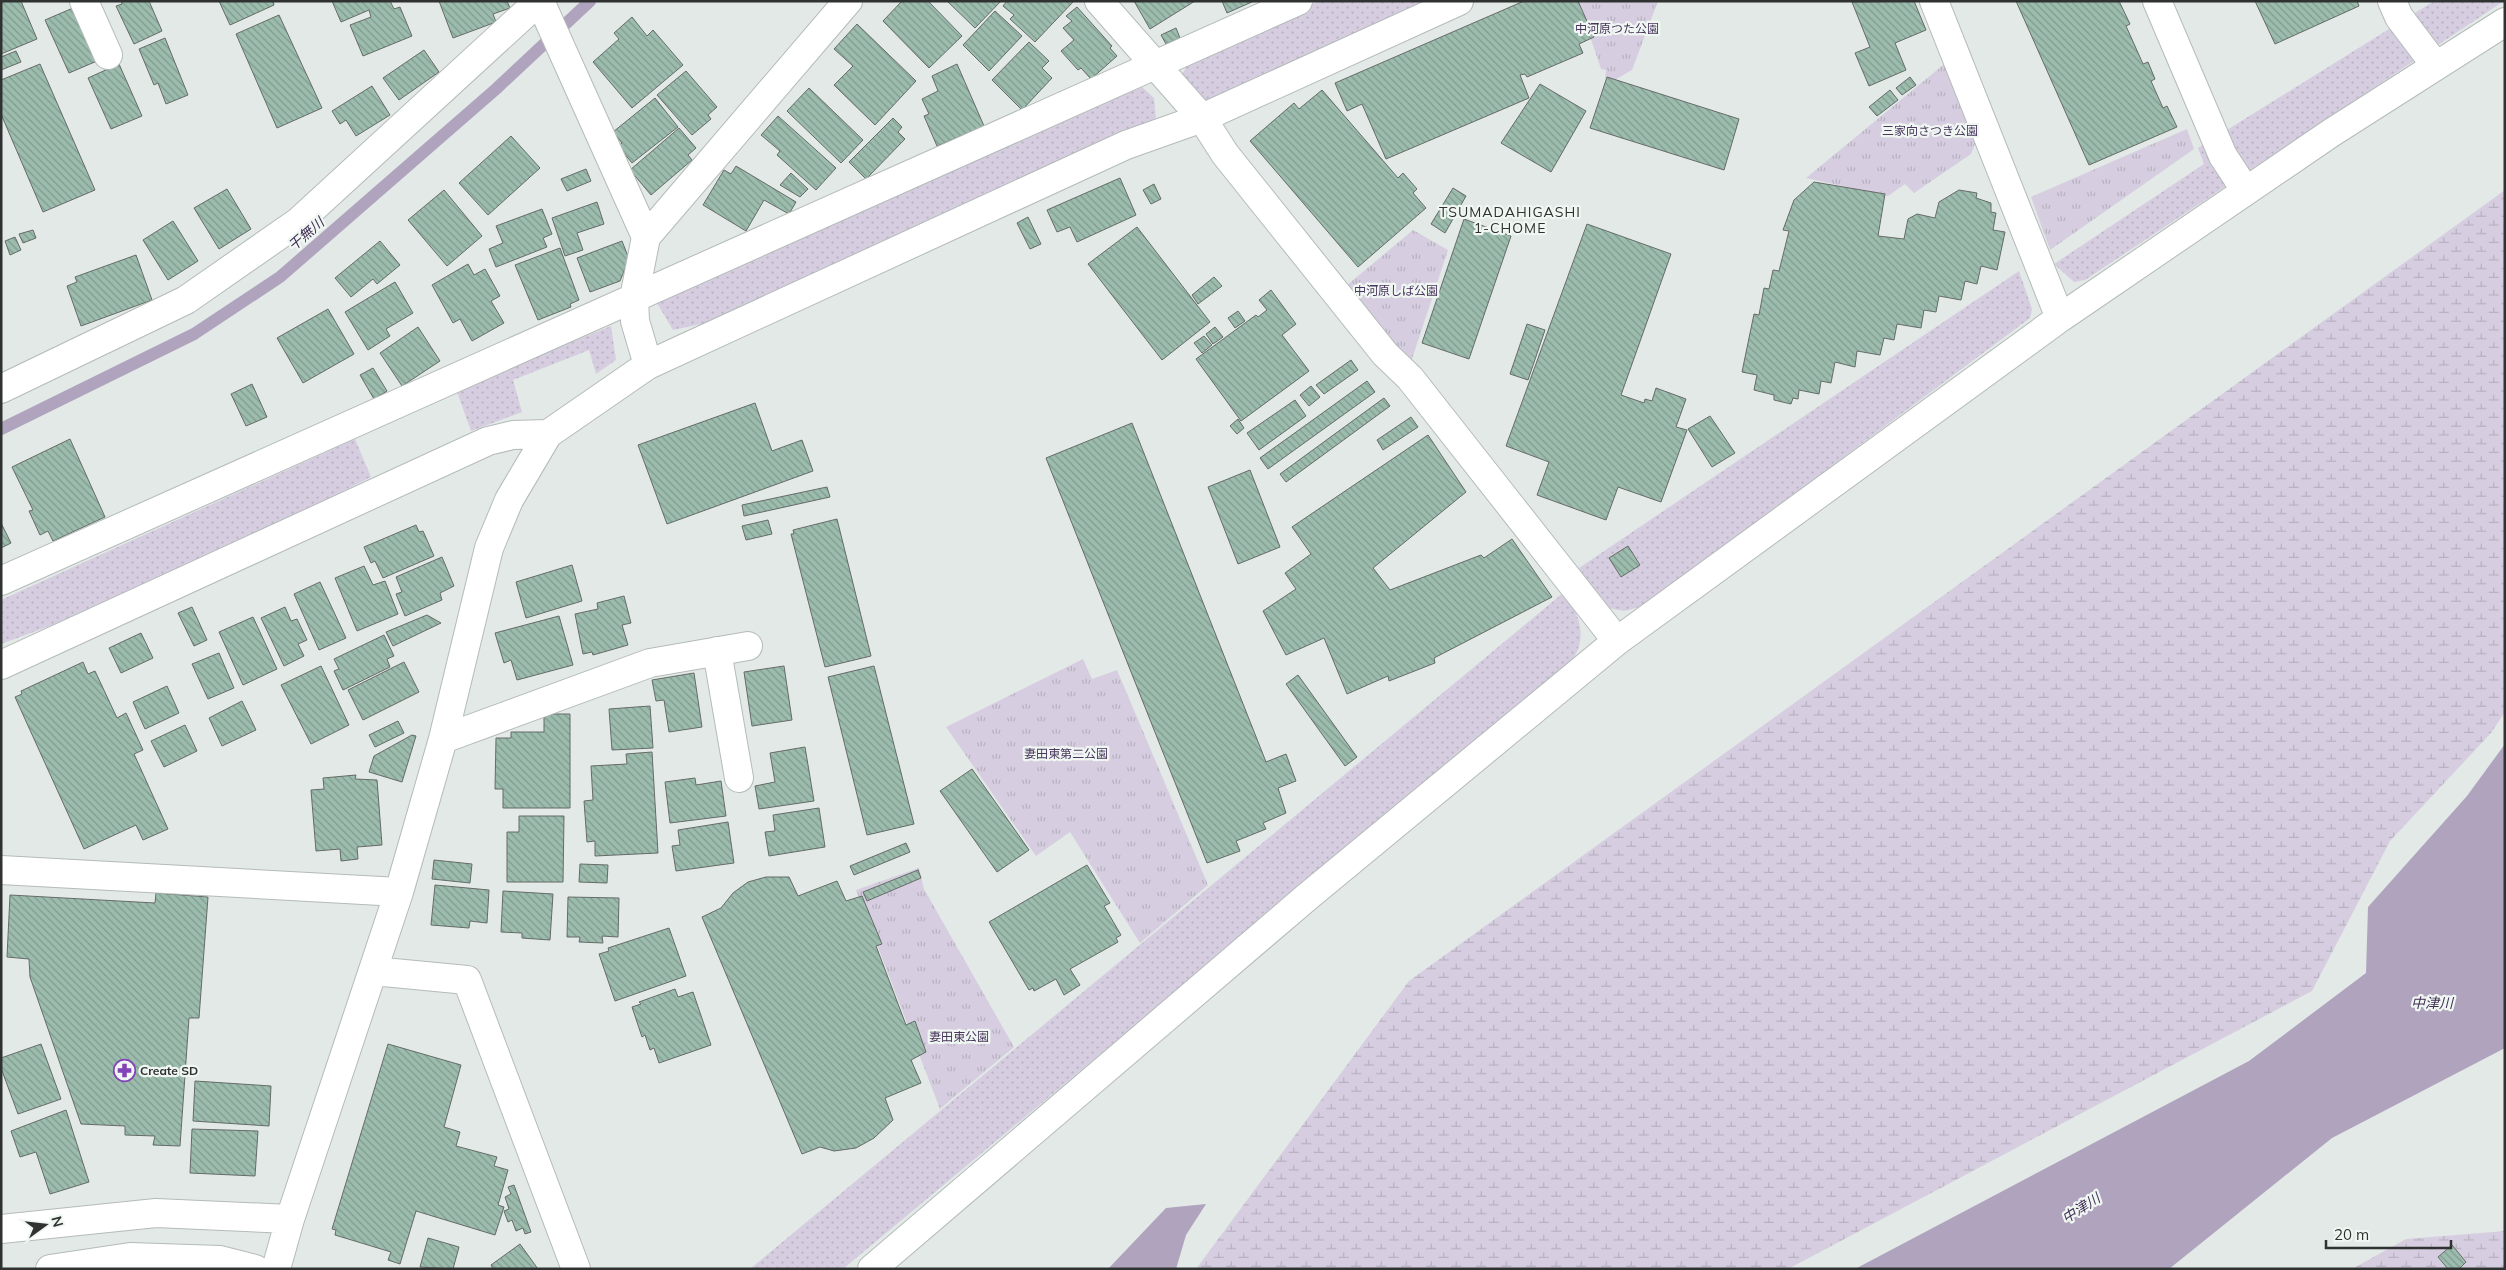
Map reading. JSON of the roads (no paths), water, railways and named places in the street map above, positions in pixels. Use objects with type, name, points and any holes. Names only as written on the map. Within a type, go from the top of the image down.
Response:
[{"type":"street","points":[[84,1],[108,55]]},
{"type":"street","points":[[648,365],[635,321],[634,298],[646,237],[848,1]]},
{"type":"street","points":[[1099,1],[1154,66],[1202,118],[1225,154],[1385,354],[1416,386],[1617,641]]},
{"type":"street","points":[[1,581],[1298,1]]},
{"type":"street","points":[[276,1269],[290,1219],[399,892],[443,739],[489,548],[509,500],[548,434],[648,365],[1126,145],[1202,118],[1459,1]]},
{"type":"street","points":[[1934,1],[2060,318]]},
{"type":"street","points":[[2157,1],[2220,144],[2223,156],[2246,191]]},
{"type":"street","points":[[2392,1],[2399,17],[2436,66]]},
{"type":"street","points":[[1,389],[186,300],[298,222],[542,5],[565,60],[646,237]]},
{"type":"street","points":[[872,1269],[1307,896],[1617,641],[2060,318],[2331,132],[2505,22]]},
{"type":"street","points":[[1,665],[488,442],[513,435],[548,434]]},
{"type":"street","points":[[443,739],[650,663],[748,646]]},
{"type":"street","points":[[717,651],[739,778]]},
{"type":"street","points":[[1,870],[399,892]]},
{"type":"street","points":[[373,971],[467,980],[576,1269]]},
{"type":"street","points":[[1,1229],[156,1213],[290,1219]]},
{"type":"street","points":[[50,1269],[130,1257],[220,1260],[255,1269]]},
{"type":"water","name":"中津川","points":[[2505,744],[2505,1048],[2332,1138],[2169,1269],[1855,1269],[2249,1061],[2366,973],[2368,907],[2467,796]]},
{"type":"water","points":[[1206,1204],[1186,1235],[1176,1269],[1108,1269],[1166,1208]]},
{"type":"waterway","name":"干無川","points":[[1,429],[194,334],[280,277],[496,89],[590,1]]},
{"type":"place","name":"Create SD","points":[[124,1071]]},
{"type":"district","name":"TSUMADAHIGASHI 1-CHOME","points":[[1510,220]]},
{"type":"park label","name":"中河原つた公園","points":[[1617,29]]},
{"type":"park label","name":"三家向さつき公園","points":[[1930,131]]},
{"type":"park label","name":"中河原しば公園","points":[[1396,291]]},
{"type":"park label","name":"妻田東第二公園","points":[[1066,754]]},
{"type":"park label","name":"妻田東公園","points":[[959,1037]]}]
